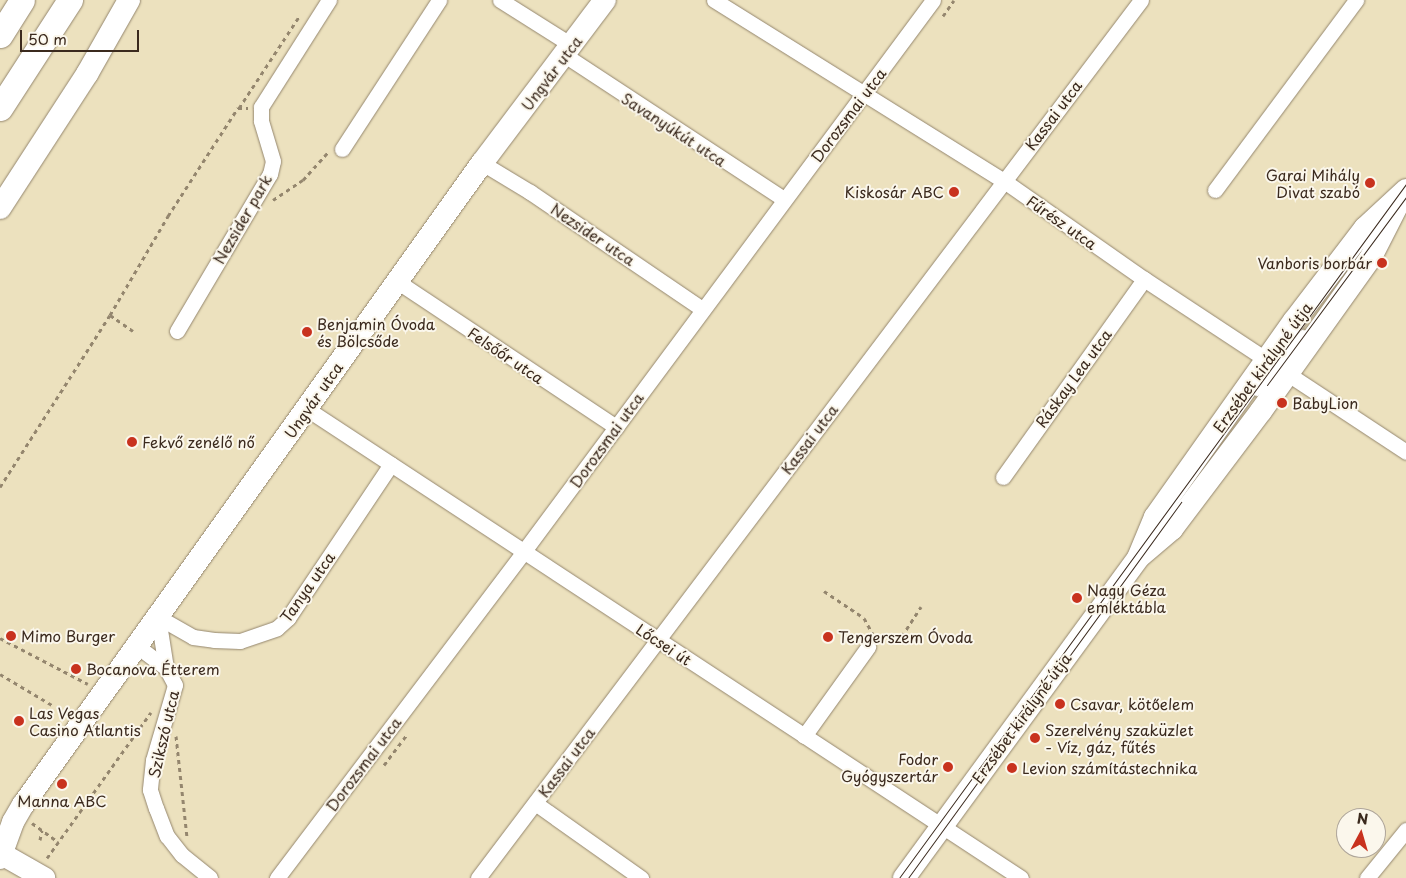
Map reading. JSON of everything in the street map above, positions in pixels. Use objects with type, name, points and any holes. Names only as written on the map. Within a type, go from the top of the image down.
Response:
[{"type":"main road","points":[[0,36],[22,0]]},
{"type":"main road","points":[[0,108],[70,0]]},
{"type":"street","points":[[0,208],[86,74],[130,0]]},
{"type":"street","points":[[261,107],[329,0]]},
{"type":"street","points":[[342,149],[439,0]]},
{"type":"street","points":[[500,0],[569,51]]},
{"type":"street","name":"Ungvár utca","points":[[0,854],[23,805],[308,409],[482,163],[569,51],[605,0]]},
{"type":"street","name":"Fűrész utca","points":[[714,0],[1004,181],[1144,280],[1406,452]]},
{"type":"street","name":"Dorozsmai utca","points":[[277,878],[524,552],[702,309],[865,94],[933,0]]},
{"type":"street","name":"Kassai utca","points":[[478,878],[1140,0]]},
{"type":"street","points":[[1215,190],[1356,0]]},
{"type":"street","name":"Savanyúkút utca","points":[[569,51],[784,199]]},
{"type":"street","name":"Nezsider park","points":[[177,331],[270,174],[273,160],[260,121],[261,107]]},
{"type":"street","name":"Nezsider utca","points":[[482,163],[530,192],[702,309]]},
{"type":"street","name":"Erzsébet királyné útja","points":[[904,878],[1138,558],[1155,517],[1277,367],[1365,228],[1406,190]]},
{"type":"street","name":"Ráskay Lea utca","points":[[1003,477],[1144,280]]},
{"type":"street","name":"Felsőőr utca","points":[[398,282],[616,427]]},
{"type":"street","name":"Lőcsei út","points":[[308,409],[1021,878]]},
{"type":"street","name":"Tanya utca","points":[[158,617],[193,637],[214,640],[240,641],[277,628],[288,618],[391,464]]},
{"type":"street","points":[[158,617],[166,668]]},
{"type":"street","points":[[804,736],[871,642]]},
{"type":"street","name":"Szikszó utca","points":[[137,646],[166,668],[175,686],[154,760],[150,790],[167,836],[190,861],[210,878]]},
{"type":"street","points":[[535,803],[641,878]]},
{"type":"street","points":[[1367,878],[1406,830]]},
{"type":"street","points":[[0,854],[44,878]]},
{"type":"lane","points":[[1362,253],[1406,190]]},
{"type":"lane","points":[[1250,402],[1310,324]]},
{"type":"lane","points":[[1138,558],[1222,440]]},
{"type":"path","points":[[0,487],[110,315],[168,216],[304,8]]},
{"type":"path","points":[[238,108],[261,107]]},
{"type":"path","points":[[253,201],[264,208],[303,180],[334,145],[342,149]]},
{"type":"path","points":[[110,315],[133,331]]},
{"type":"path","points":[[824,591],[864,618],[871,642]]},
{"type":"path","points":[[902,636],[921,607]]},
{"type":"path","points":[[0,638],[88,685],[94,677]]},
{"type":"path","points":[[0,674],[52,705]]},
{"type":"path","points":[[173,698],[190,861]]},
{"type":"path","points":[[54,848],[153,709]]},
{"type":"path","points":[[27,820],[58,842]]},
{"type":"path","points":[[40,840],[42,830]]},
{"type":"tram line","points":[[899,878],[1406,184]]},
{"type":"tram line","points":[[1267,385],[1406,197]]},
{"type":"tram line","points":[[908,878],[1181,502]]},
{"type":"place","name":"Garai Mihály Divat szabó","points":[[1370,183]]},
{"type":"place","name":"Kiskosár ABC","points":[[954,192]]},
{"type":"place","name":"Vanboris borbár","points":[[1382,263]]},
{"type":"place","name":"Benjamin Óvoda és Bölcsőde","points":[[307,332]]},
{"type":"place","name":"BabyLion","points":[[1282,403]]},
{"type":"place","name":"Fekvő zenélő nő","points":[[132,442]]},
{"type":"place","name":"Nagy Géza emléktábla","points":[[1077,598]]},
{"type":"place","name":"Mimo Burger","points":[[11,636]]},
{"type":"place","name":"Tengerszem Óvoda","points":[[828,637]]},
{"type":"place","name":"Bocanova Étterem","points":[[76,669]]},
{"type":"place","name":"Csavar, kötőelem","points":[[1060,704]]},
{"type":"place","name":"Las Vegas Casino Atlantis","points":[[19,721]]},
{"type":"place","name":"Szerelvény szaküzlet - Víz, gáz, fűtés","points":[[1035,738]]},
{"type":"place","name":"Fodor Gyógyszertár","points":[[948,767]]},
{"type":"place","name":"Levion számítástechnika","points":[[1012,768]]},
{"type":"place","name":"Manna ABC","points":[[62,784]]}]
